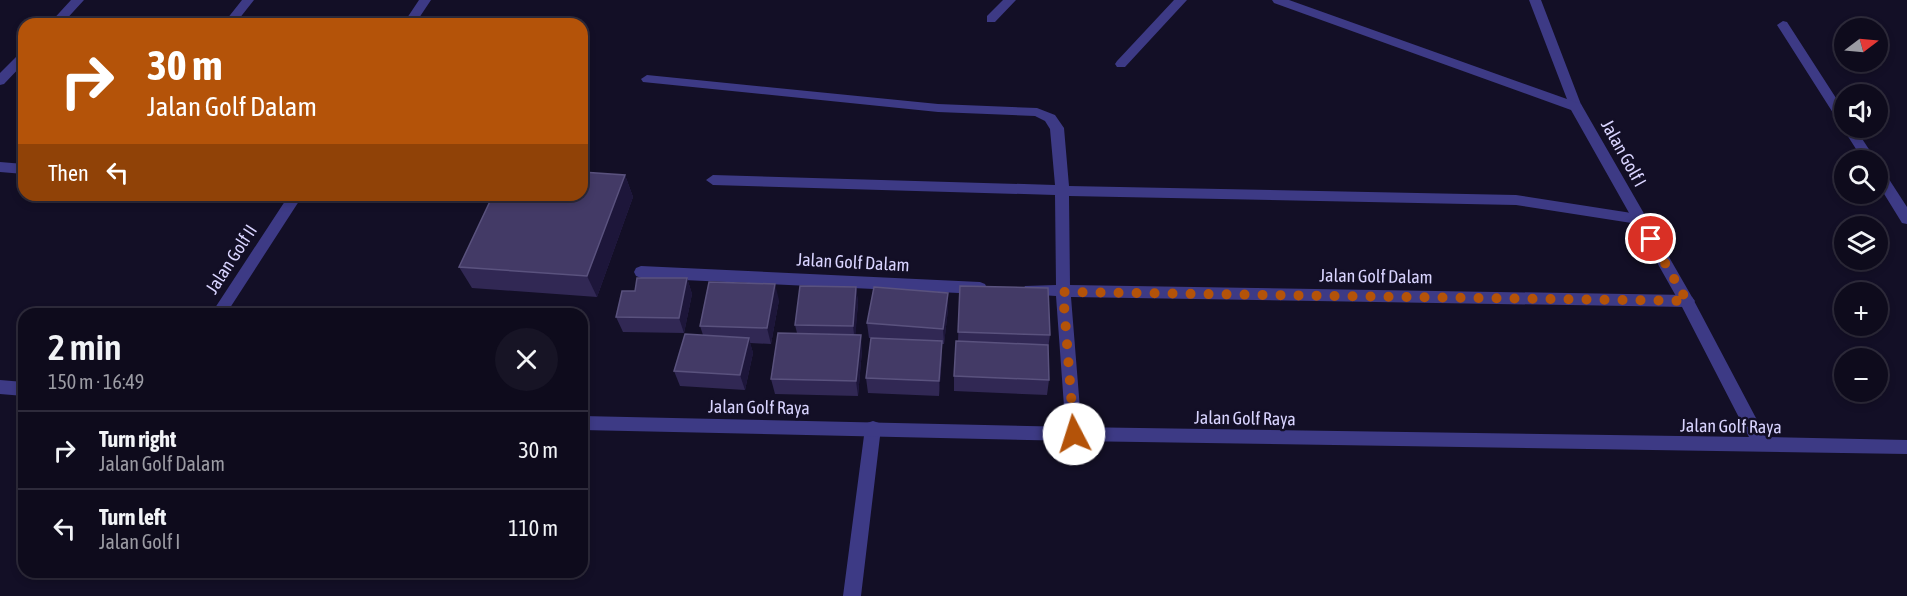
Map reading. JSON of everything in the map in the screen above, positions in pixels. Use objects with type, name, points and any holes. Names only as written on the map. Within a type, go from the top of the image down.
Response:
[{"type":"street","points":[[61,18],[78,0]]},
{"type":"street","points":[[234,18],[248,0]]},
{"type":"street","points":[[413,18],[425,0]]},
{"type":"street","points":[[991,19],[1010,0]]},
{"type":"street","points":[[1121,64],[1181,0]]},
{"type":"street","points":[[1278,0],[1576,107]]},
{"type":"street","name":"Jalan Golf I","points":[[1535,0],[1576,107],[1638,219],[1687,301],[1762,446]]},
{"type":"street","points":[[1783,25],[1834,105]]},
{"type":"street","points":[[0,81],[18,62]]},
{"type":"street","points":[[647,79],[938,108],[1037,112],[1050,118],[1057,128],[1062,189],[1063,292],[1074,434]]},
{"type":"street","points":[[0,167],[18,168]]},
{"type":"street","points":[[713,180],[892,187],[1516,200],[1638,219]]},
{"type":"street","points":[[1888,189],[1907,219]]},
{"type":"street","name":"Jalan Golf II","points":[[222,308],[292,201]]},
{"type":"street","name":"Jalan Golf Dalam","points":[[641,272],[993,288]]},
{"type":"street","name":"Jalan Golf Dalam","points":[[1016,289],[1063,292],[1687,301]]},
{"type":"street","points":[[0,387],[18,388]]},
{"type":"street","name":"Jalan Golf Raya","points":[[588,423],[1074,434],[1907,447]]},
{"type":"street","points":[[852,596],[873,428]]},
{"type":"building","points":[[588,172],[625,175],[587,276],[459,267],[490,201],[588,201]]},
{"type":"building","points":[[637,278],[687,278],[679,318],[616,317],[622,291],[635,291]]},
{"type":"building","points":[[709,282],[775,284],[767,328],[700,326]]},
{"type":"building","points":[[800,286],[856,287],[853,326],[795,325]]},
{"type":"building","points":[[960,286],[1048,288],[1050,335],[958,332]]},
{"type":"building","points":[[874,287],[948,293],[943,329],[867,323]]},
{"type":"building","points":[[778,333],[861,335],[856,381],[771,379]]},
{"type":"building","points":[[685,334],[749,338],[740,375],[674,371]]},
{"type":"building","points":[[871,338],[942,341],[939,381],[866,378]]},
{"type":"building","points":[[956,341],[1048,345],[1049,380],[954,376]]},
{"type":"route","points":[[1074,434],[1063,292],[1687,301],[1651,239]]}]
